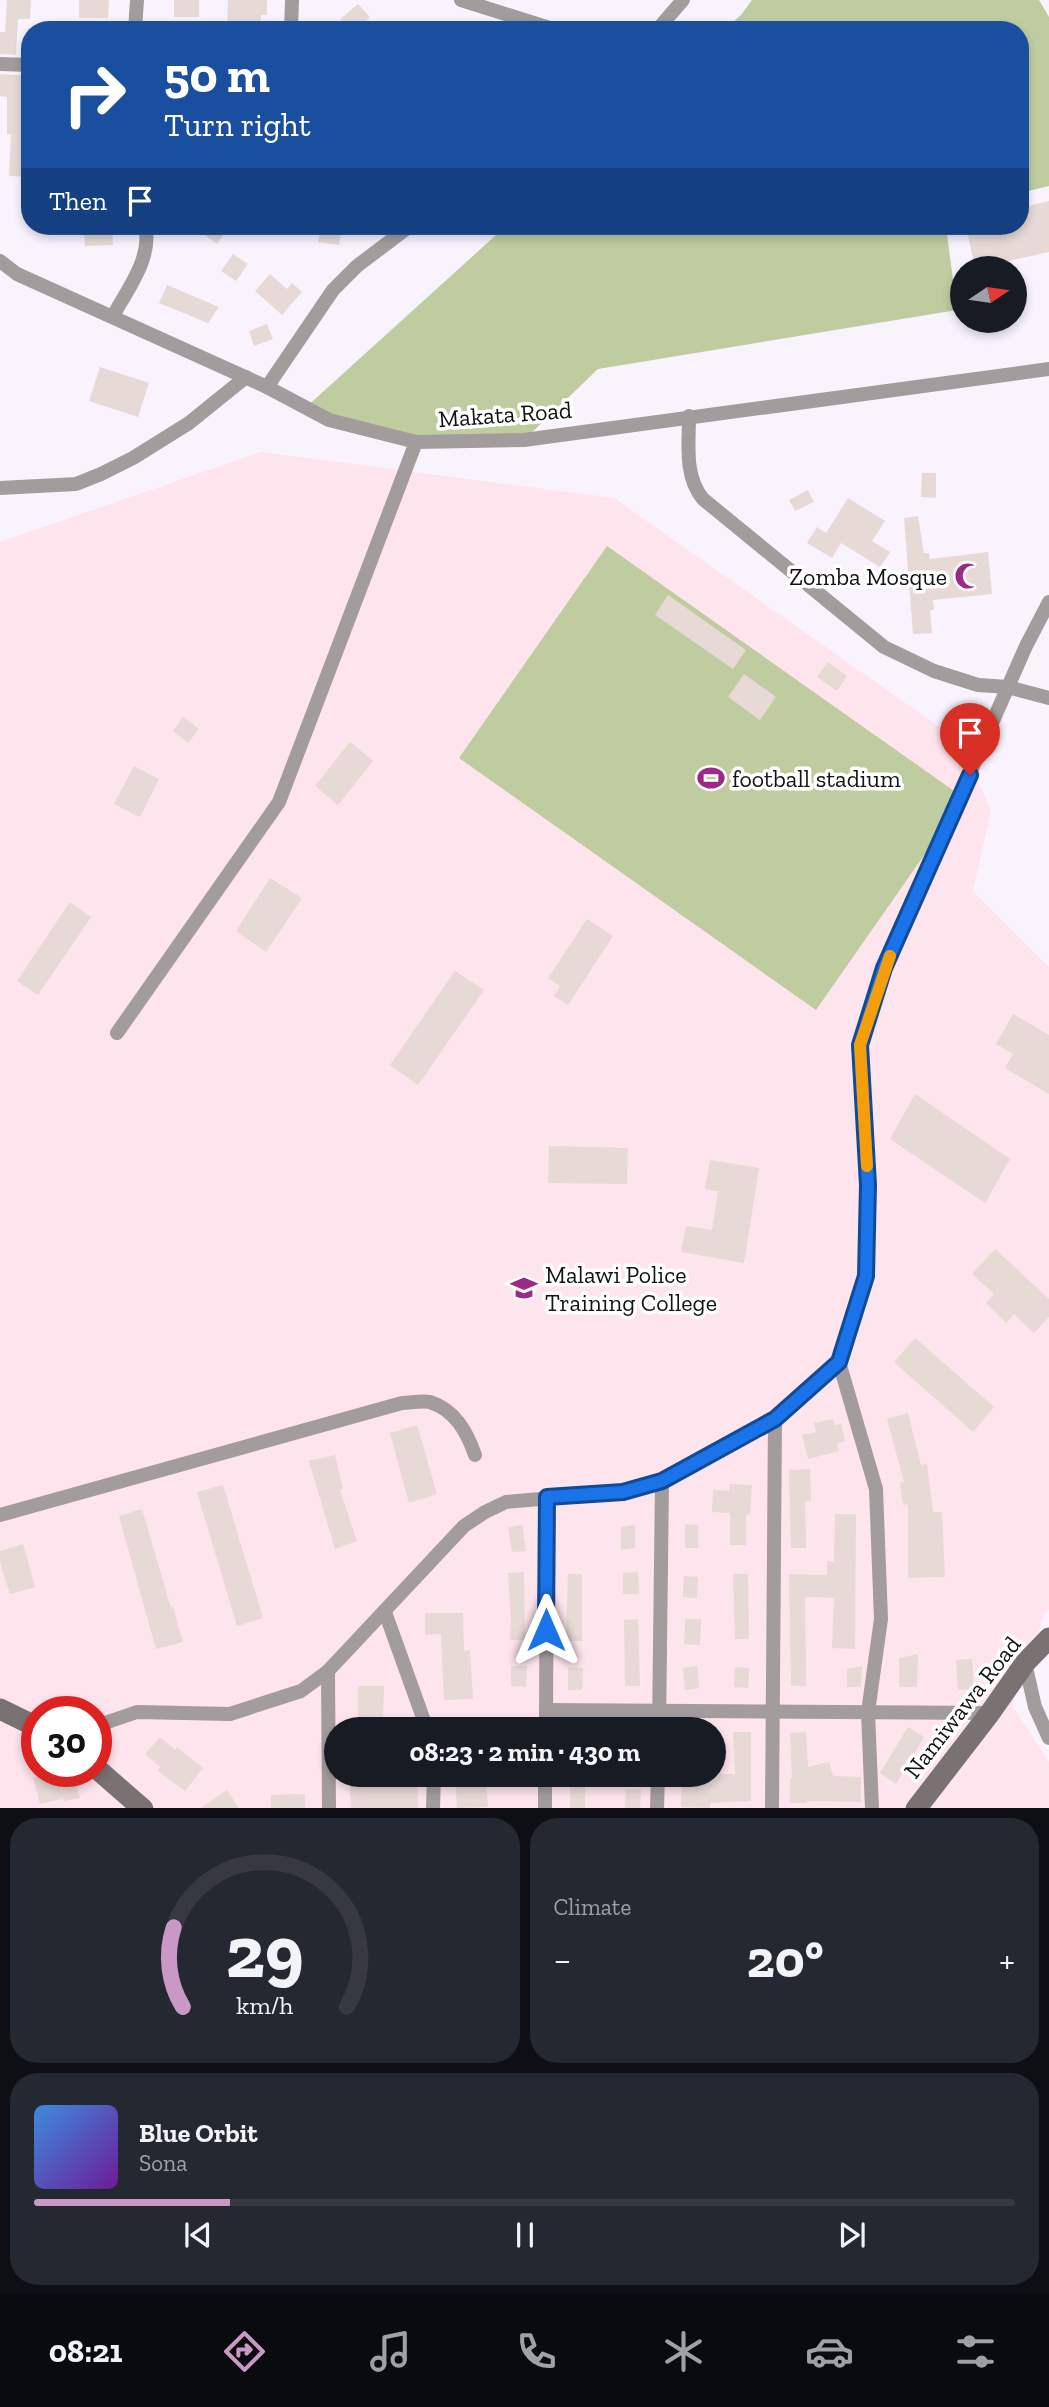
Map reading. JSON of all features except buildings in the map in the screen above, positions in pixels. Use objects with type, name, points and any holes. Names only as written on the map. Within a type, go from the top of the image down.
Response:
[{"type":"street","points":[[136,21],[137,0]]},
{"type":"street","points":[[291,21],[292,0]]},
{"type":"street","points":[[461,0],[528,21]]},
{"type":"street","points":[[665,21],[683,0]]},
{"type":"street","points":[[0,64],[21,65]]},
{"type":"street","points":[[113,316],[141,264],[146,246],[145,235]]},
{"type":"street","points":[[267,387],[333,290],[357,266],[398,235]]},
{"type":"street","name":"Makata Road","points":[[0,261],[17,274],[246,377],[329,421],[416,442],[524,440],[1049,369]]},
{"type":"street","points":[[0,488],[76,484],[101,474],[189,424],[246,377]]},
{"type":"street","points":[[689,416],[689,466],[692,480],[703,499],[884,647],[934,671],[978,685],[1009,687],[1049,698]]},
{"type":"street","points":[[117,1032],[279,802],[416,442]]},
{"type":"street","points":[[112,1721],[138,1712],[230,1714],[301,1690],[328,1671],[464,1527],[485,1512],[506,1502],[623,1492],[662,1481],[775,1419],[839,1362],[866,1276],[868,1185],[860,1045],[884,968],[1049,603]]},
{"type":"street","points":[[839,1362],[876,1489],[881,1619],[868,1712],[872,1808]]},
{"type":"street","points":[[0,1515],[402,1403],[428,1402],[445,1410],[459,1421],[469,1437],[475,1455]]},
{"type":"street","points":[[772,1808],[775,1419]]},
{"type":"street","points":[[659,1717],[662,1481]]},
{"type":"street","points":[[546,1717],[547,1497]]},
{"type":"street","points":[[385,1612],[423,1717]]},
{"type":"street","name":"Namiwawa Road","points":[[916,1808],[1025,1663],[1049,1637]]},
{"type":"street","points":[[1025,1663],[1035,1707],[1049,1738]]},
{"type":"street","points":[[328,1671],[329,1808]]},
{"type":"street","points":[[0,1709],[21,1719]]},
{"type":"street","points":[[546,1710],[990,1713]]},
{"type":"street","points":[[112,1782],[143,1808]]},
{"type":"street","points":[[433,1808],[434,1787]]},
{"type":"street","points":[[545,1787],[545,1808]]},
{"type":"street","points":[[657,1808],[658,1787]]},
{"type":"shaded area","name":"Malawi Police Training College","points":[[261,452],[614,498],[962,743],[991,811],[973,891],[1049,967],[1049,1609],[1044,1615],[1012,1705],[1049,1762],[1049,1808],[0,1808],[0,542]]},
{"type":"green space","points":[[752,0],[1039,0],[1049,17],[1049,186],[1029,191],[1029,21],[734,21]]},
{"type":"green space","points":[[496,235],[947,235],[950,311],[598,369],[524,440],[416,442],[304,409]]},
{"type":"green space","name":"football stadium","points":[[607,546],[964,798],[816,1010],[459,758]]},
{"type":"slow traffic","points":[[867,1166],[860,1045],[890,956]]},
{"type":"place","name":"Zomba Mosque","points":[[968,576]]},
{"type":"place","name":"football stadium","points":[[711,778]]},
{"type":"place","name":"Malawi Police Training College","points":[[524,1288]]},
{"type":"route","points":[[546,1630],[547,1497],[623,1492],[662,1481],[775,1419],[839,1362],[866,1276],[868,1185],[860,1045],[884,968],[970,775]]}]
